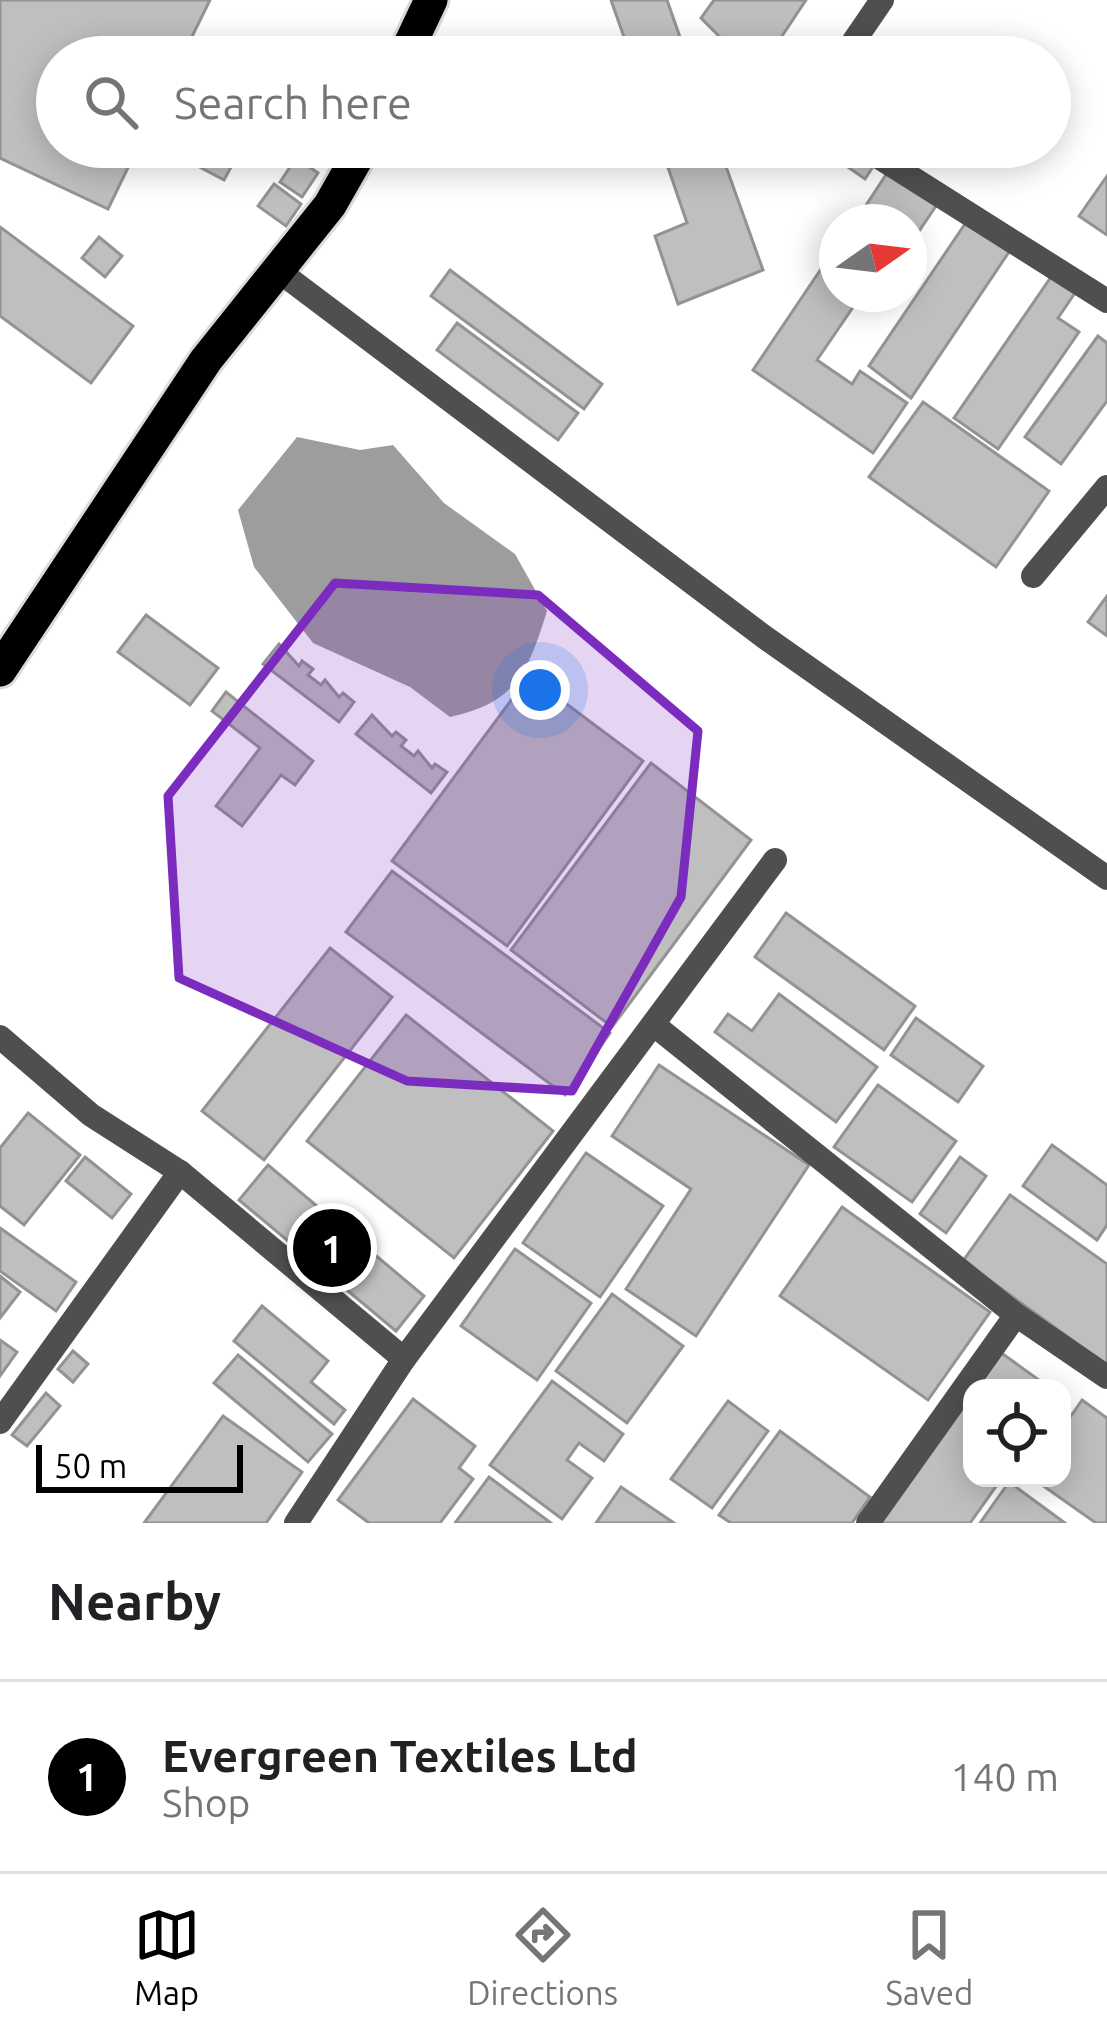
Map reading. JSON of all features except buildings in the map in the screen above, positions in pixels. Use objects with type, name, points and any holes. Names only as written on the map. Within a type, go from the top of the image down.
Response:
[{"type":"highway","points":[[414,36],[430,0]]},
{"type":"highway","points":[[0,670],[206,360],[280,272],[351,168]]},
{"type":"street","points":[[857,36],[882,0]]},
{"type":"street","points":[[896,168],[1107,301]]},
{"type":"street","points":[[280,272],[763,636],[1107,878]]},
{"type":"street","points":[[1033,576],[1107,487]]},
{"type":"street","points":[[296,1523],[404,1359],[775,860]]},
{"type":"street","points":[[654,1025],[1016,1315],[1107,1377]]},
{"type":"street","points":[[0,1037],[91,1115],[180,1172],[404,1359]]},
{"type":"street","points":[[0,1422],[180,1172]]},
{"type":"street","points":[[868,1523],[1016,1315]]},
{"type":"highlighted area","points":[[335,583],[538,595],[698,731],[681,897],[572,1091],[407,1081],[179,978],[168,796]]},
{"type":"shaded area","points":[[297,437],[360,450],[393,445],[444,503],[515,554],[547,611],[525,668],[505,693],[450,717],[410,687],[313,643],[254,567],[238,510]]},
{"type":"place","name":"Evergreen Textiles Ltd","points":[[332,1248]]}]
